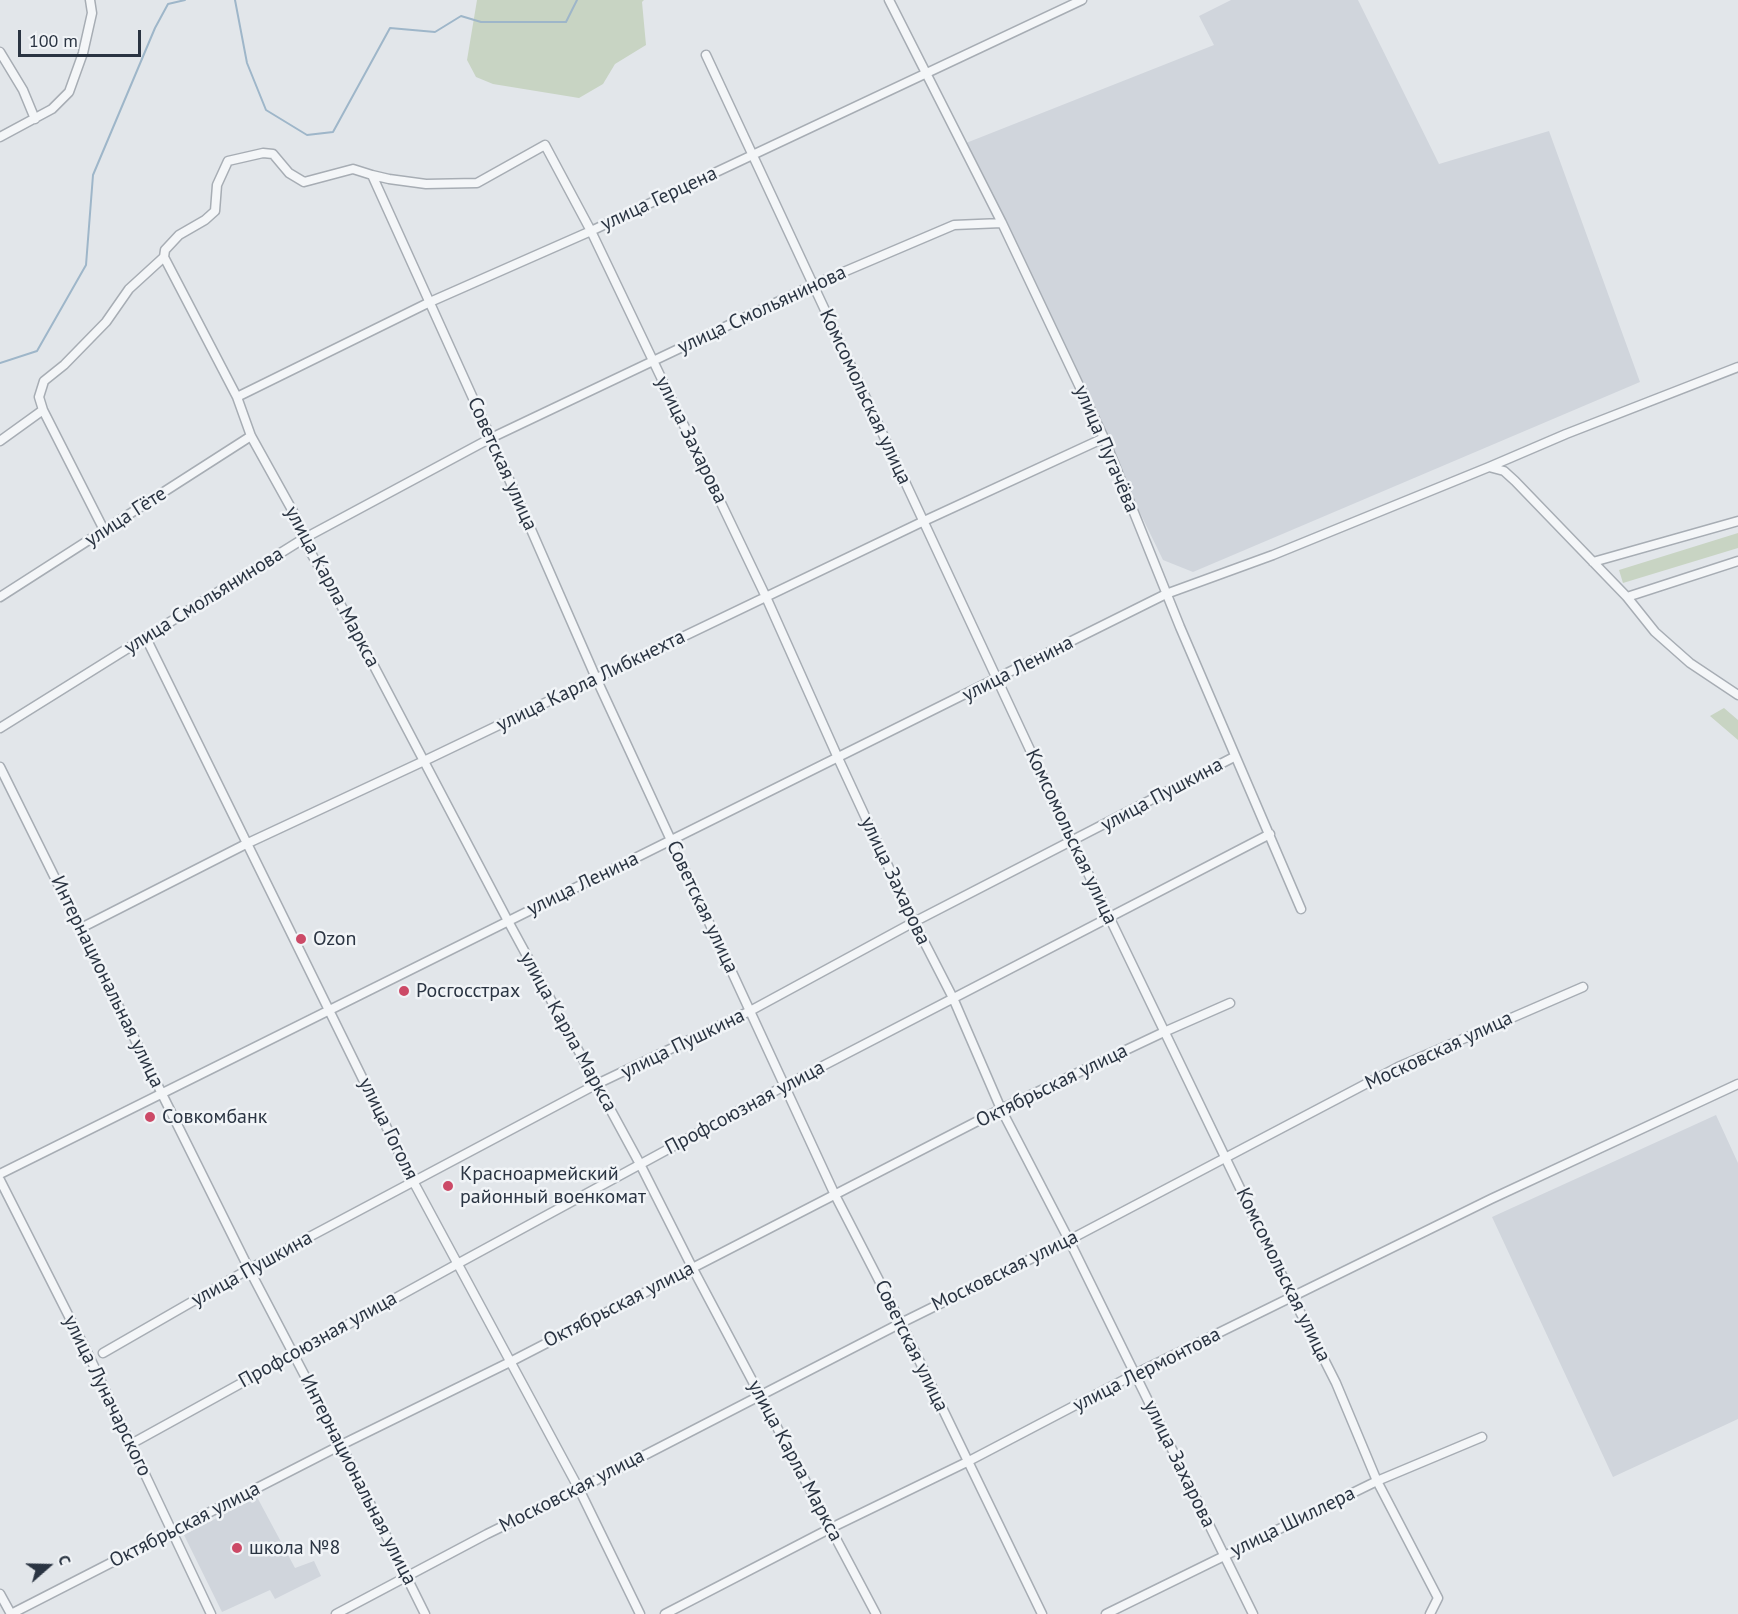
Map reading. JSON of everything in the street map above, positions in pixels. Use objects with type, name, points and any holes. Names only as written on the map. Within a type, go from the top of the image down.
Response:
[{"type":"street","points":[[0,136],[52,109],[69,92],[80,63],[92,13],[90,0]]},
{"type":"street","name":"улица Пугачёва","points":[[889,0],[1002,223],[1104,438],[1234,757],[1270,834],[1301,909]]},
{"type":"street","name":"улица Герцена","points":[[237,397],[430,302],[591,231],[1082,0]]},
{"type":"street","points":[[0,52],[23,90],[35,119]]},
{"type":"street","name":"Комсомольская улица","points":[[706,55],[1073,842],[1336,1383],[1377,1481],[1438,1598],[1430,1614]]},
{"type":"street","name":"улица Захарова","points":[[372,175],[426,184],[477,183],[545,145],[591,231],[766,597],[914,922],[953,998],[1001,1109],[1069,1240],[1253,1614]]},
{"type":"street","points":[[104,530],[43,410],[39,397],[44,381],[64,365],[106,321],[129,289],[164,257],[165,250],[179,235],[205,220],[215,211],[217,185],[228,161],[263,153],[273,154],[289,173],[304,182],[353,169],[372,175]]},
{"type":"street","name":"Советская улица","points":[[372,175],[596,678],[750,1011],[836,1195],[901,1323],[1042,1614]]},
{"type":"street","name":"улица Смольянинова","points":[[0,728],[303,539],[491,438],[813,285],[954,225],[1002,223]]},
{"type":"street","name":"улица Карла Маркса","points":[[164,257],[237,397],[251,436],[296,517],[303,539],[355,630],[508,921],[640,1164],[876,1614]]},
{"type":"street","name":"улица Ленина","points":[[0,1174],[1166,594],[1273,555],[1566,434],[1738,367]]},
{"type":"street","points":[[0,441],[43,410]]},
{"type":"street","name":"улица Гёте","points":[[0,597],[251,436]]},
{"type":"street","name":"улица Карла Либкнехта","points":[[81,928],[246,844],[924,521],[1104,438]]},
{"type":"street","points":[[1489,467],[1504,471],[1515,481],[1627,597],[1655,632],[1690,663],[1738,695]]},
{"type":"street","points":[[1593,562],[1738,521]]},
{"type":"street","points":[[1627,597],[1738,561]]},
{"type":"street","name":"улица Гоголя","points":[[146,638],[413,1182],[459,1263],[579,1488],[640,1614]]},
{"type":"street","points":[[1726,686],[1738,688]]},
{"type":"street","name":"улица Пушкина","points":[[103,1353],[249,1269],[597,1084],[750,1011],[914,922],[1234,757]]},
{"type":"street","name":"Интернациональная улица","points":[[0,767],[249,1269],[341,1445],[425,1614]]},
{"type":"street","name":"Профсоюзная улица","points":[[131,1444],[640,1164],[1109,916],[1270,834]]},
{"type":"street","name":"Московская улица","points":[[336,1614],[487,1534],[1069,1240],[1398,1067],[1583,987]]},
{"type":"street","name":"Октябрьская улица","points":[[11,1614],[341,1445],[510,1362],[1001,1109],[1230,1003]]},
{"type":"street","name":"улица Лермонтова","points":[[665,1614],[1135,1374],[1491,1199],[1738,1084]]},
{"type":"street","name":"улица Луначарского","points":[[0,1180],[131,1444],[211,1614]]},
{"type":"street","name":"улица Шиллера","points":[[1107,1614],[1377,1481],[1482,1437]]},
{"type":"street","points":[[0,1594],[11,1614]]},
{"type":"shaded area","points":[[1231,0],[1358,0],[1439,164],[1549,131],[1640,382],[1193,572],[1163,560],[961,145],[1214,45],[1199,16]]},
{"type":"shaded area","points":[[1716,1115],[1738,1163],[1738,1419],[1613,1477],[1492,1217]]},
{"type":"shaded area","name":"школа №8","points":[[257,1497],[295,1568],[314,1561],[321,1576],[275,1599],[270,1590],[222,1612],[184,1535]]},
{"type":"green space","points":[[477,0],[644,0],[642,2],[646,45],[615,64],[603,84],[579,98],[493,84],[476,77],[467,60]]},
{"type":"green space","points":[[1738,533],[1738,548],[1623,583],[1619,570]]},
{"type":"green space","points":[[1724,708],[1738,720],[1738,740],[1710,716]]},
{"type":"waterway","points":[[0,363],[37,351],[86,265],[93,175],[155,28],[168,4],[185,0]]},
{"type":"waterway","points":[[235,0],[247,63],[266,110],[307,135],[333,132],[390,28],[435,32],[461,16],[481,22],[566,22],[577,0]]},
{"type":"place","name":"Ozon","points":[[301,939]]},
{"type":"place","name":"Росгосстрах","points":[[404,991]]},
{"type":"place","name":"Совкомбанк","points":[[150,1117]]},
{"type":"place","name":"Красноармейский районный военкомат","points":[[448,1186]]},
{"type":"place","name":"школа №8","points":[[237,1548]]}]
